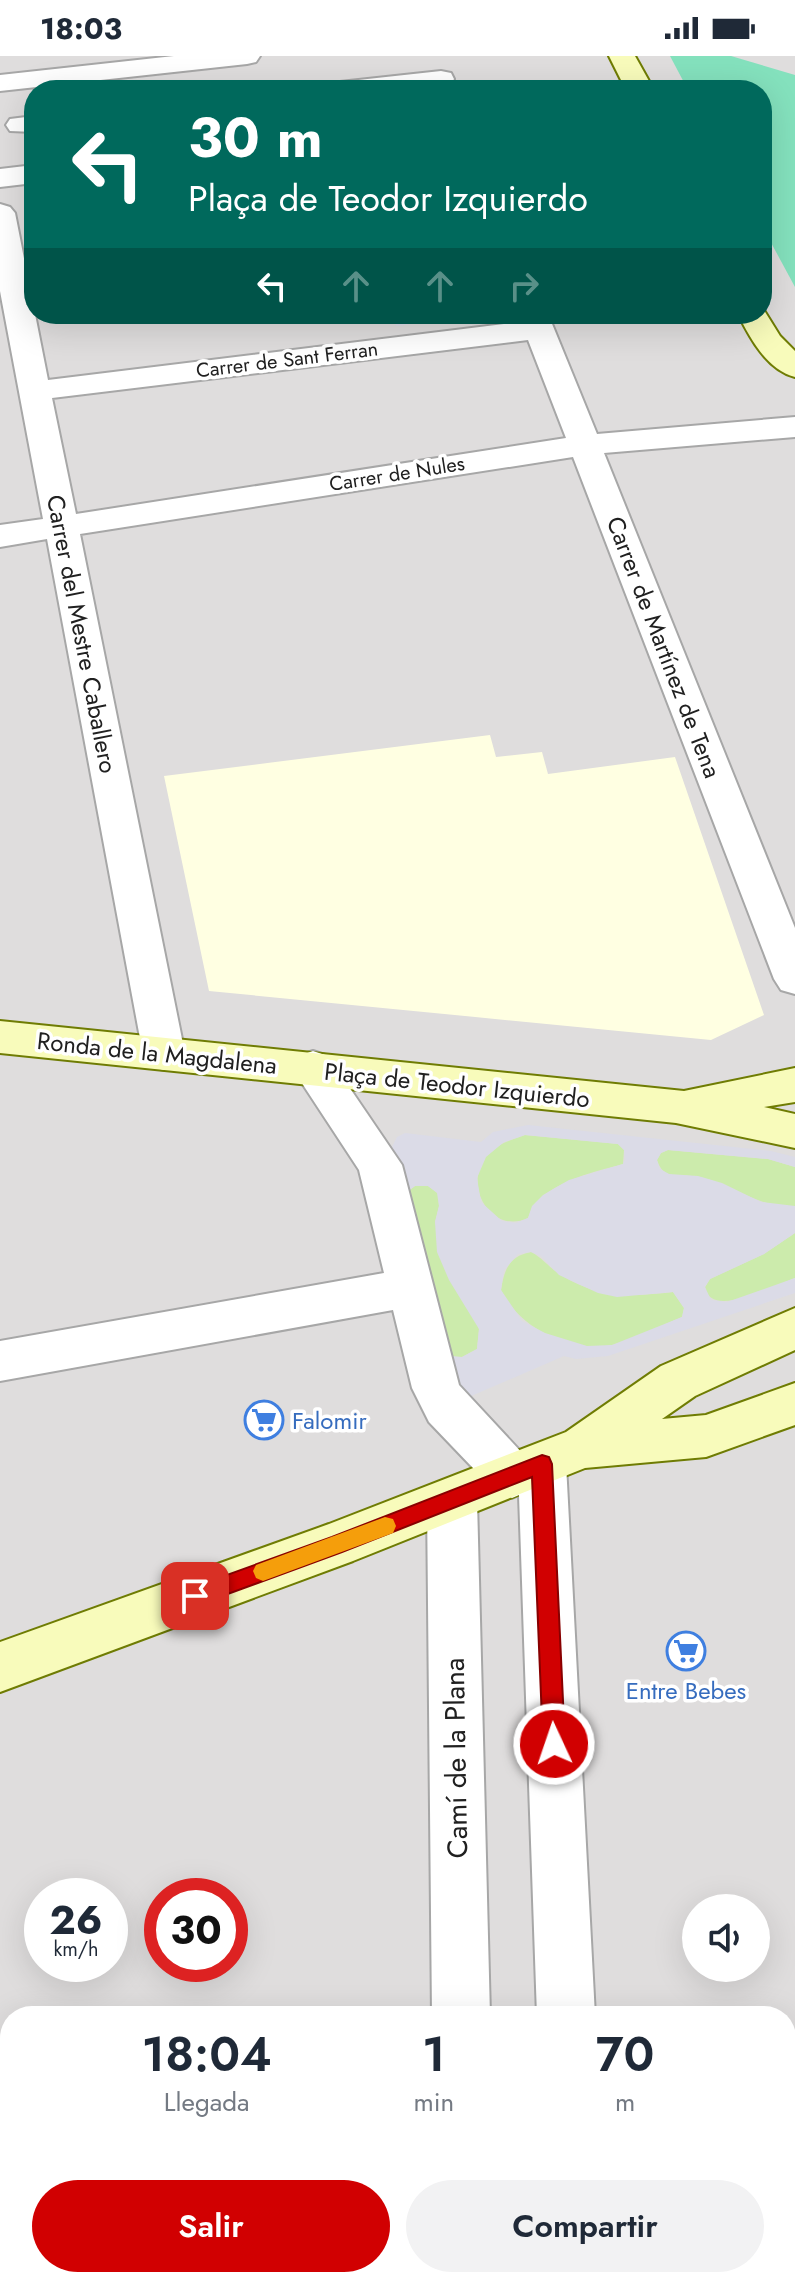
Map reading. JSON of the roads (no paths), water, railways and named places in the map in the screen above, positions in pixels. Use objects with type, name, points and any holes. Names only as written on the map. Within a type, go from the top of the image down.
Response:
[{"type":"main road","points":[[622,56],[635,80]]},
{"type":"main road","points":[[758,324],[767,341],[795,368]]},
{"type":"main road","name":"Ronda de la Magdalena","points":[[0,1037],[313,1068]]},
{"type":"main road","name":"Plaça de Teodor Izquierdo","points":[[313,1068],[676,1106],[795,1131]]},
{"type":"main road","name":"Plaça de Teodor Izquierdo","points":[[676,1106],[795,1085]]},
{"type":"main road","points":[[0,1667],[335,1545],[546,1462],[678,1381],[795,1328]]},
{"type":"main road","points":[[546,1462],[706,1436],[795,1404]]},
{"type":"street","points":[[27,80],[247,56]]},
{"type":"street","points":[[365,80],[439,75]]},
{"type":"street","points":[[0,83],[24,80]]},
{"type":"street","points":[[0,178],[24,175]]},
{"type":"street","name":"Carrer del Mestre Caballero","points":[[0,213],[164,1054]]},
{"type":"street","name":"Carrer de Sant Ferran","points":[[34,391],[514,324]]},
{"type":"street","name":"Carrer de Martínez de Tena","points":[[537,324],[795,979]]},
{"type":"street","name":"Carrer de Nules","points":[[0,536],[584,445],[795,427]]},
{"type":"street","name":"Plaça de Teodor Izquierdo","points":[[313,1068],[380,1165],[436,1388],[446,1407],[546,1462]]},
{"type":"street","points":[[0,1361],[411,1288]]},
{"type":"street","points":[[546,1462],[566,2006]]},
{"type":"street","name":"Camí de la Plana","points":[[452,1500],[461,2006]]},
{"type":"place","name":"Falomir","points":[[264,1420]]},
{"type":"place","name":"Entre Bebes","points":[[686,1651]]}]
